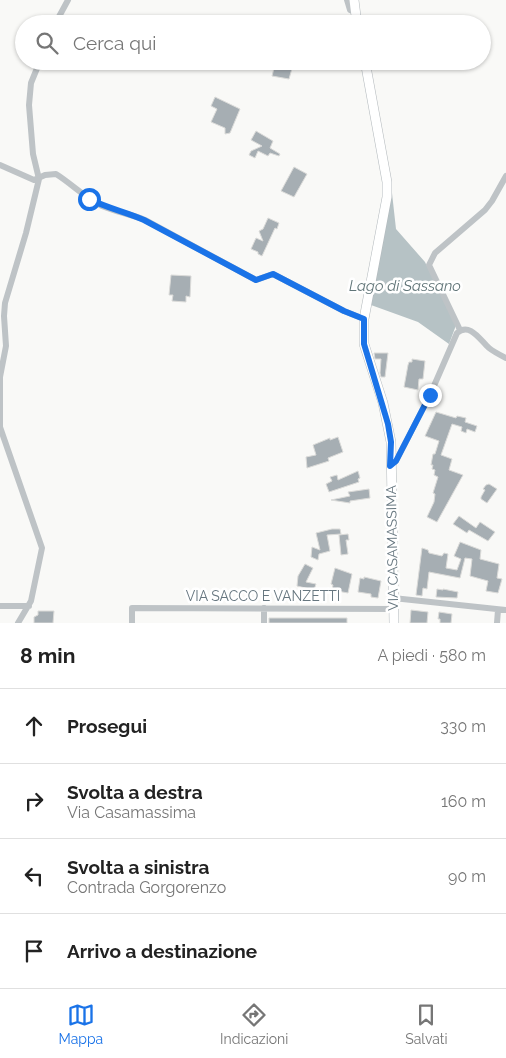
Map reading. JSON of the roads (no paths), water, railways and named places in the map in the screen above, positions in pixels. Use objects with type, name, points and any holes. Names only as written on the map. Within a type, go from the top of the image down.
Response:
[{"type":"main road","points":[[354,0],[356,15]]},
{"type":"main road","name":"VIA CASAMASSIMA","points":[[367,70],[387,182],[388,197],[364,319],[364,344],[388,424],[391,442],[394,623]]},
{"type":"street","points":[[60,15],[68,0]]},
{"type":"street","points":[[347,0],[350,10],[355,12]]},
{"type":"street","points":[[18,623],[29,606],[36,578],[41,544],[0,427],[0,376],[6,346],[5,303],[26,234],[38,180],[33,154],[29,105],[31,83],[36,70]]},
{"type":"street","points":[[0,165],[34,180],[38,180],[45,175],[56,174],[89,199],[104,207],[144,220],[256,280],[273,274],[344,311],[364,319]]},
{"type":"street","points":[[460,330],[429,265],[430,261],[435,253],[485,210],[506,176]]},
{"type":"street","points":[[390,466],[396,461],[460,330],[473,331],[491,350],[506,358]]},
{"type":"street","points":[[394,598],[506,610]]},
{"type":"street","points":[[0,606],[29,606]]},
{"type":"street","name":"VIA SACCO E VANZETTI","points":[[132,623],[132,608],[394,609]]},
{"type":"street","points":[[264,608],[264,623]]},
{"type":"street","points":[[497,623],[498,610]]},
{"type":"water","name":"Lago di Sassano","points":[[392,193],[396,229],[425,262],[455,324],[449,344],[418,322],[371,305]]}]
